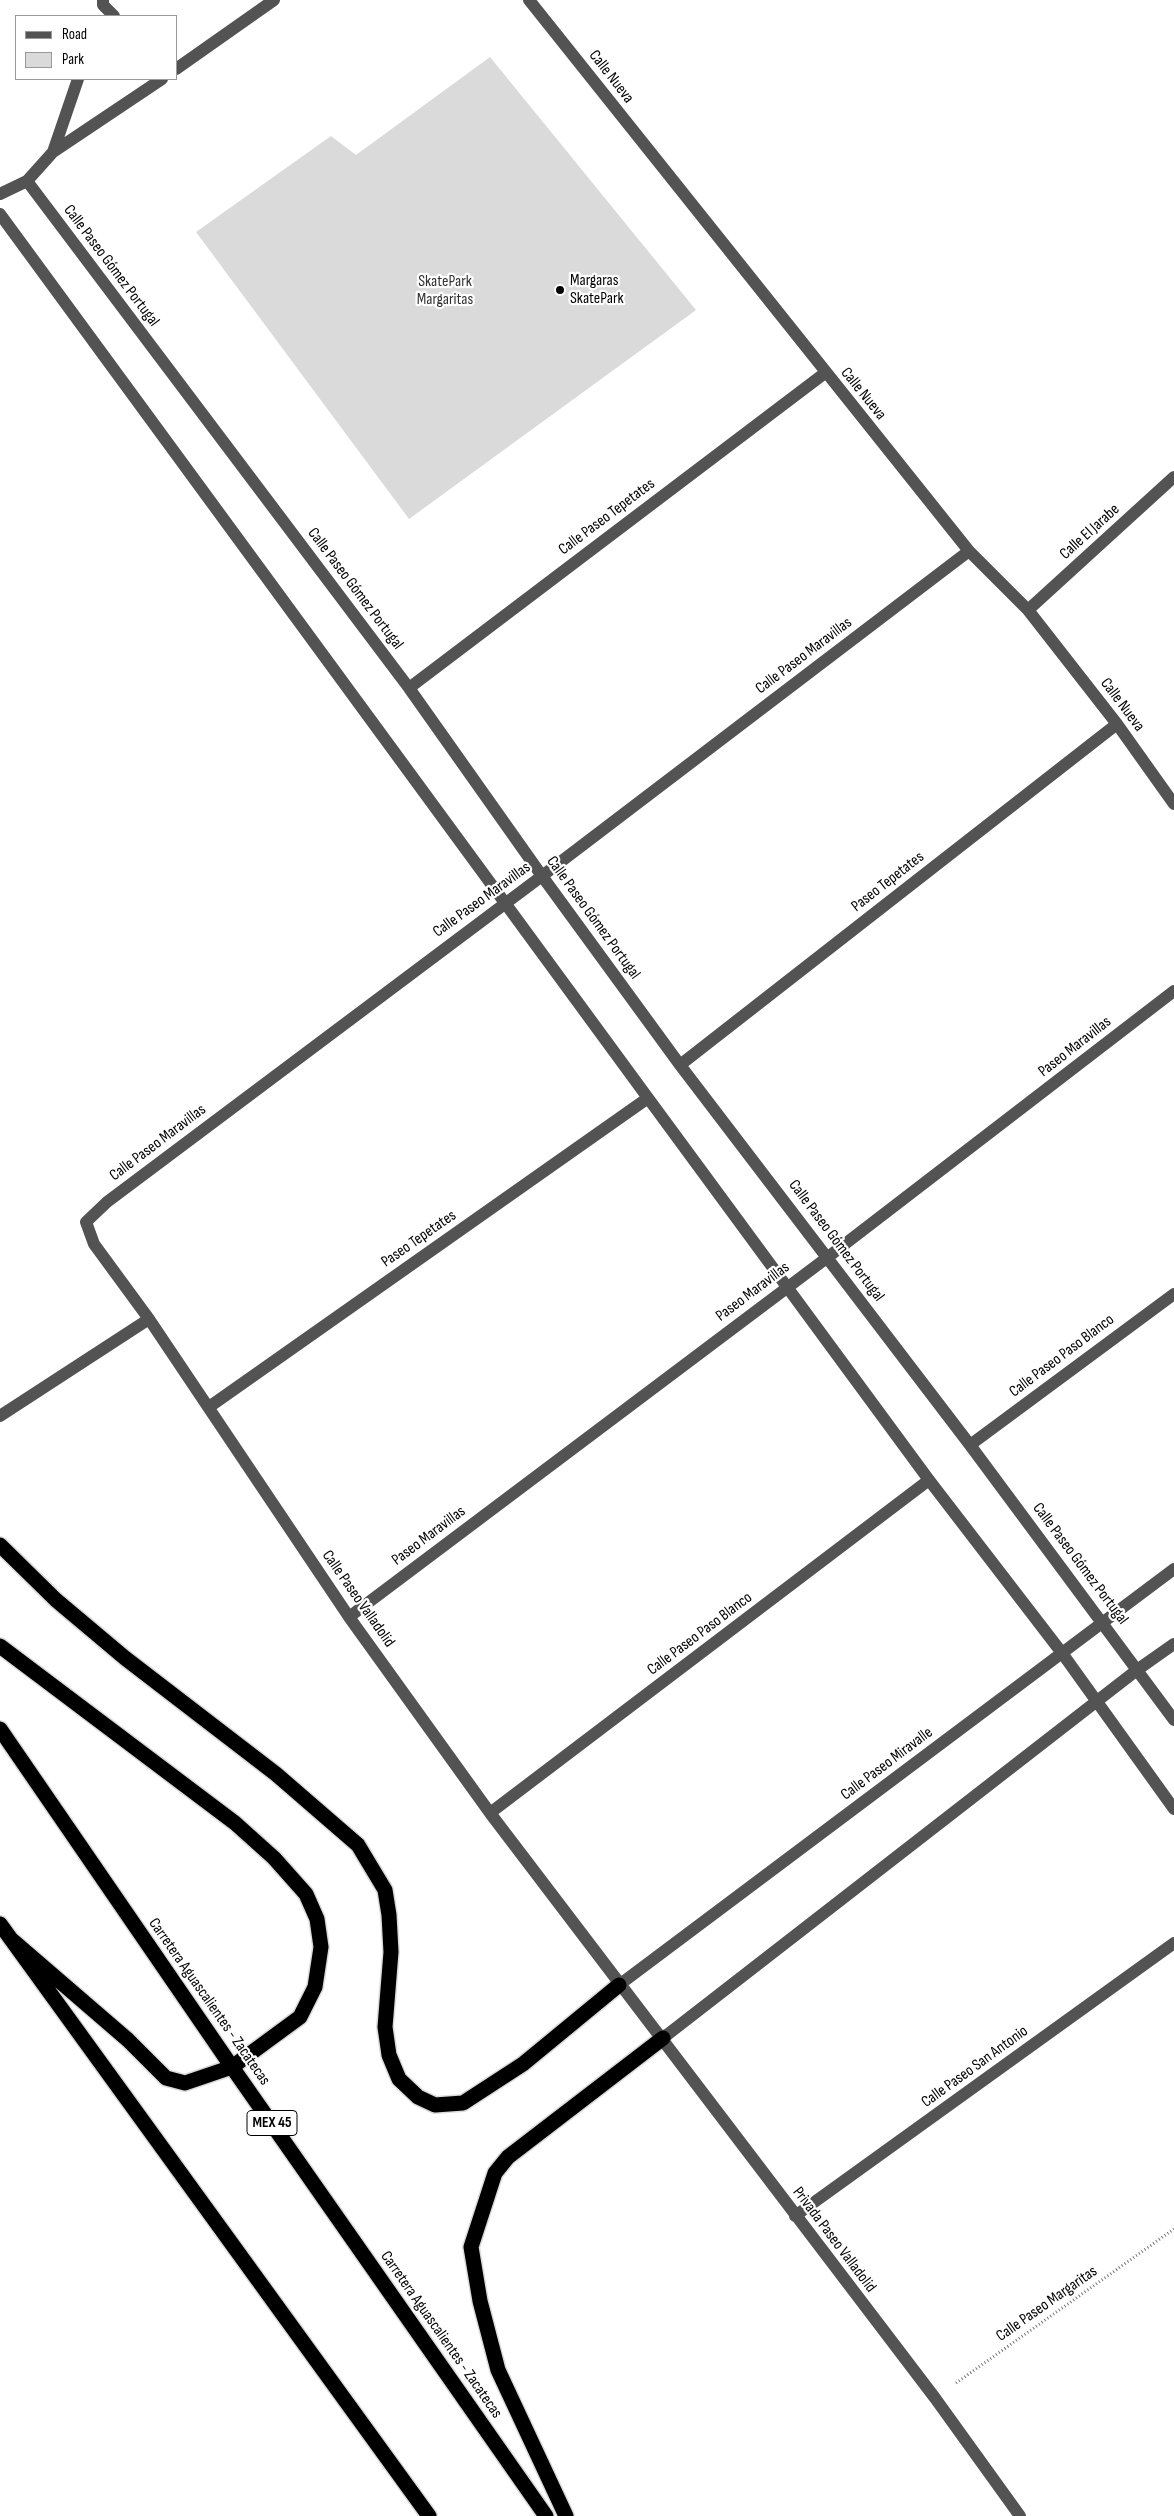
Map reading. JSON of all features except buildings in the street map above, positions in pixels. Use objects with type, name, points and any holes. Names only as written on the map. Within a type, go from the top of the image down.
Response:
[{"type":"highway","points":[[0,1545],[56,1600],[125,1658],[276,1774],[358,1845],[385,1890],[389,1914],[391,1952],[385,2027],[389,2055],[399,2079],[418,2097],[435,2105],[463,2103],[523,2064],[619,1985]]},
{"type":"highway","points":[[0,1646],[172,1778],[235,1823],[274,1858],[306,1894],[317,1919],[321,1947],[315,1987],[300,2017],[232,2067],[185,2083],[166,2078],[128,2040],[12,1940]]},
{"type":"highway","name":"Carretera Aguascalientes - Zacatecas","points":[[0,1729],[232,2067],[546,2516]]},
{"type":"highway","points":[[0,1924],[429,2516]]},
{"type":"highway","points":[[566,2516],[498,2370],[480,2302],[471,2247],[495,2174],[508,2157],[663,2038]]},
{"type":"street","points":[[178,68],[274,0]]},
{"type":"street","name":"Calle Nueva","points":[[529,0],[969,551],[1028,610],[1117,724],[1174,804]]},
{"type":"street","points":[[101,7],[113,15]]},
{"type":"street","points":[[53,152],[78,80]]},
{"type":"street","points":[[0,194],[27,180],[53,152],[161,80]]},
{"type":"street","name":"Calle Paseo Gómez Portugal","points":[[27,180],[409,688],[542,876],[680,1065],[828,1257],[1103,1621],[1174,1720]]},
{"type":"street","points":[[0,214],[929,1480],[1062,1653],[1174,1809]]},
{"type":"street","name":"Calle Paseo Tepetates","points":[[409,688],[825,373]]},
{"type":"street","name":"Calle El Jarabe","points":[[1028,610],[1174,477]]},
{"type":"street","name":"Calle Paseo Maravillas","points":[[86,1222],[107,1202],[504,902],[542,876],[969,551]]},
{"type":"street","name":"Paseo Tepetates","points":[[680,1065],[1117,724]]},
{"type":"street","name":"Paseo Maravillas","points":[[349,1617],[828,1257],[1174,991]]},
{"type":"street","name":"Paseo Tepetates","points":[[209,1407],[648,1098]]},
{"type":"street","name":"Calle Paseo Valladolid","points":[[86,1222],[94,1244],[149,1319],[349,1617],[490,1814],[619,1985]]},
{"type":"street","name":"Calle Paseo Paso Blanco","points":[[970,1445],[1174,1294]]},
{"type":"street","points":[[0,1416],[149,1319]]},
{"type":"street","name":"Calle Paseo Paso Blanco","points":[[490,1814],[929,1480]]},
{"type":"street","name":"Calle Paseo Miravalle","points":[[619,1985],[1174,1569]]},
{"type":"street","points":[[663,2038],[1174,1644]]},
{"type":"street","name":"Calle Paseo San Antonio","points":[[795,2216],[1174,1943]]},
{"type":"street","name":"Privada Paseo Valladolid","points":[[619,1985],[663,2038],[795,2216],[935,2398],[1020,2516]]},
{"type":"path","name":"Calle Paseo Margaritas","points":[[935,2398],[1174,2229]]},
{"type":"green space","name":"SkatePark Margaritas","points":[[490,57],[696,310],[409,519],[196,232],[331,136],[356,155]]},
{"type":"place","name":"Margaras SkatePark","points":[[560,290]]}]
